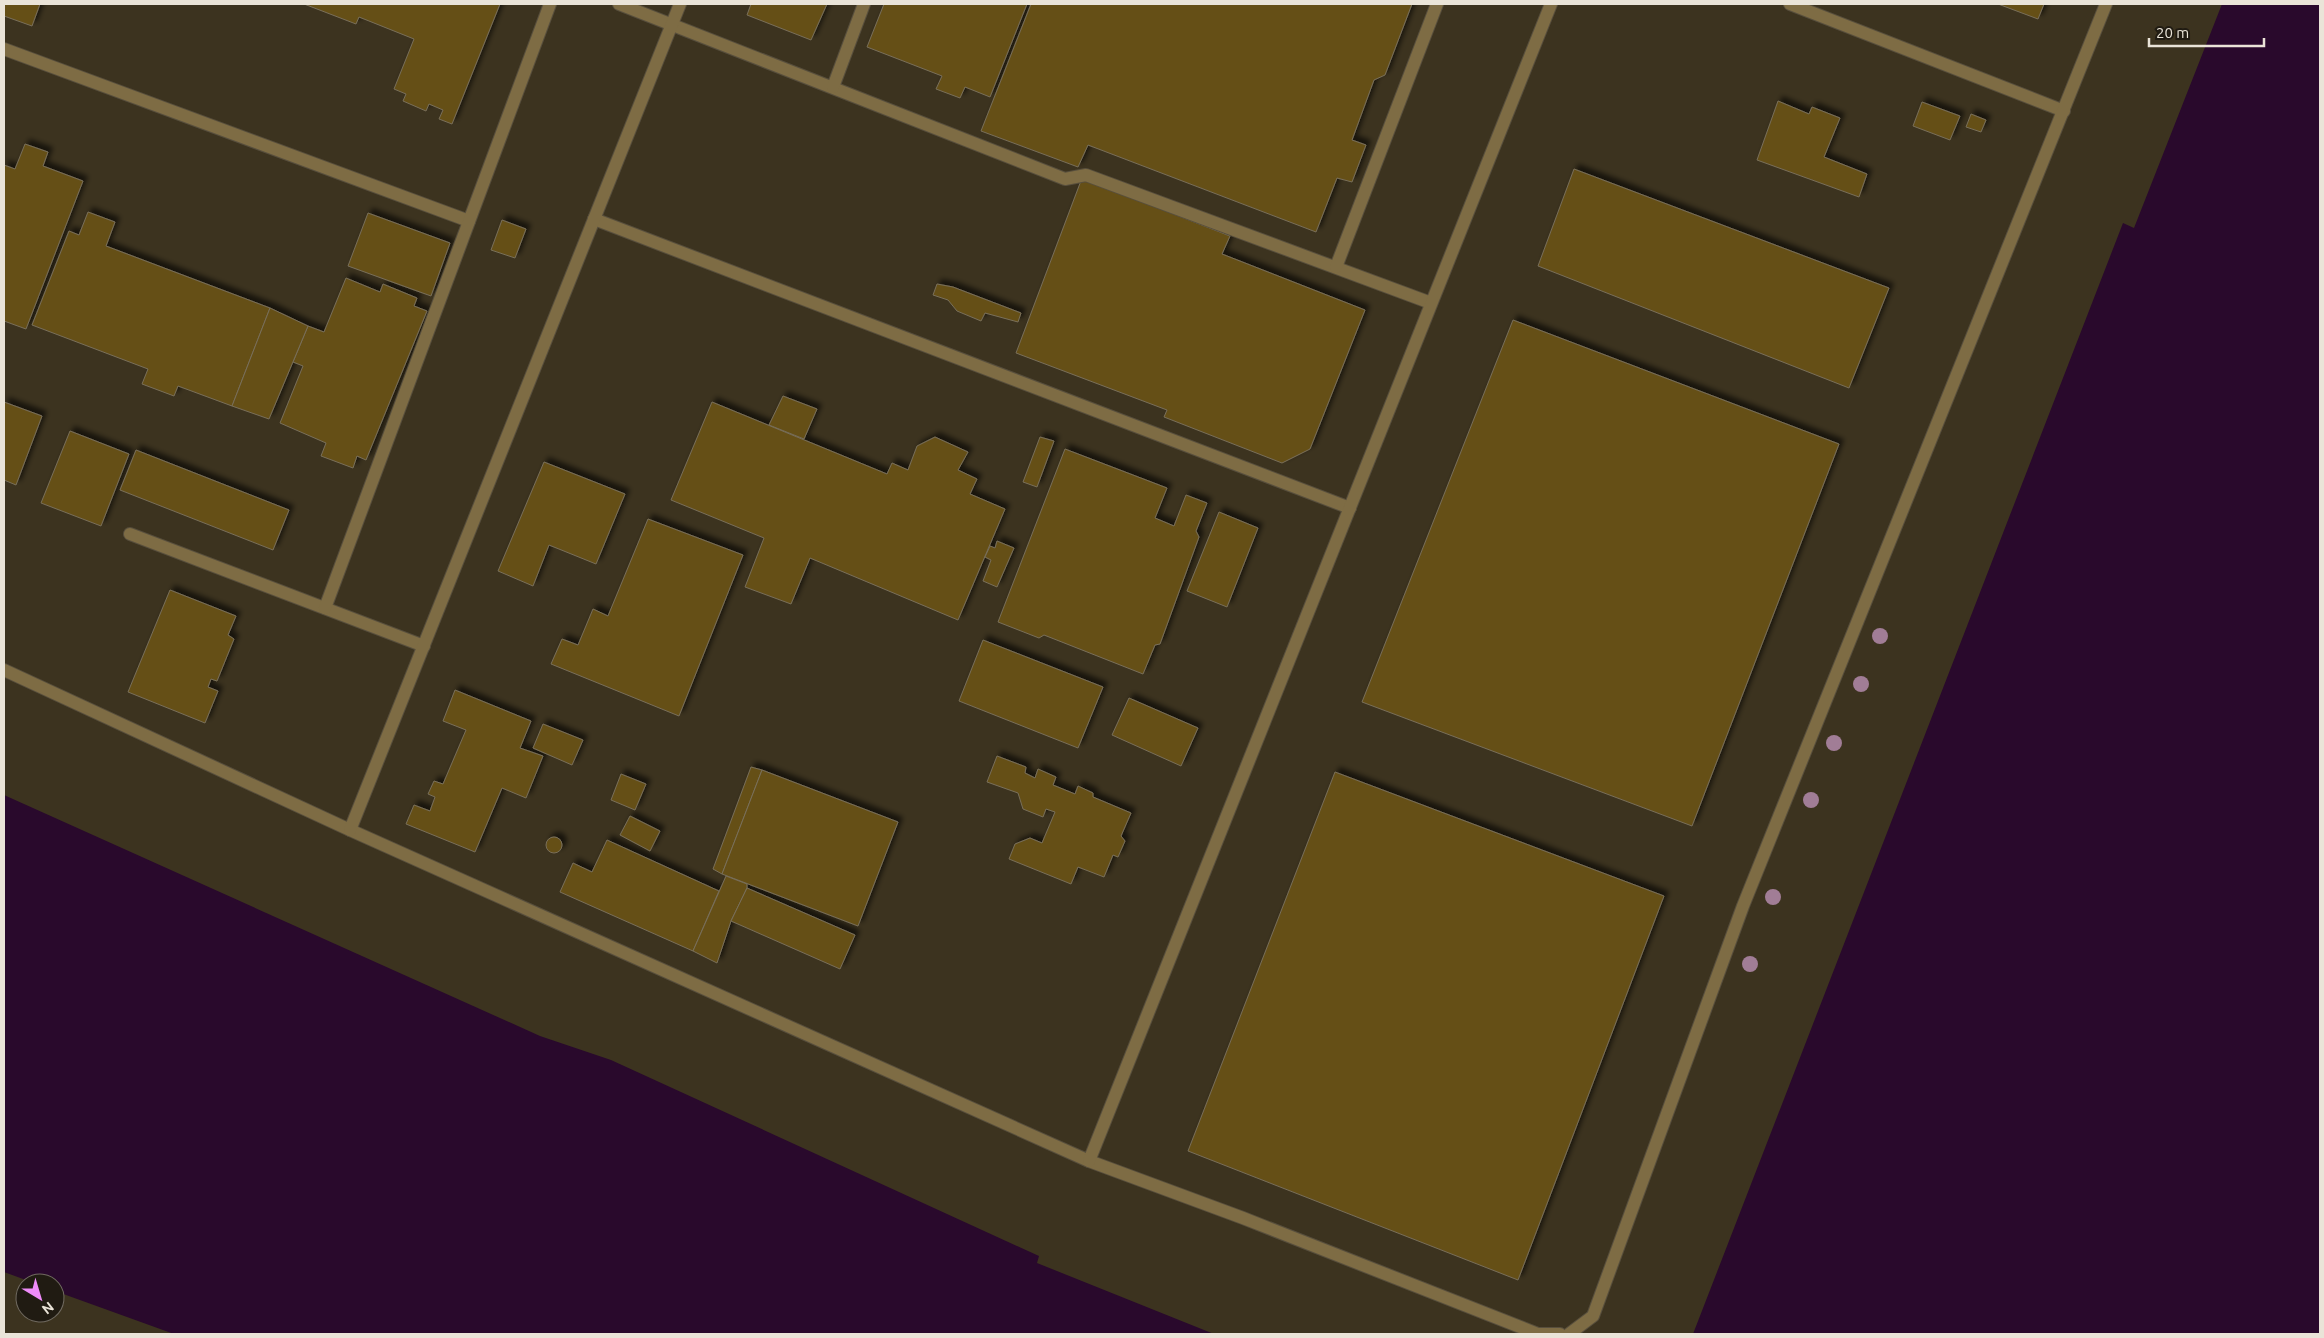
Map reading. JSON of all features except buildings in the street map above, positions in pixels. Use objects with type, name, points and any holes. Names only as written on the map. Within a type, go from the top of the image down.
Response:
[{"type":"street","points":[[325,608],[550,4]]},
{"type":"street","points":[[619,4],[672,23],[1064,178],[1086,174],[1432,303]]},
{"type":"street","points":[[350,830],[680,4]]},
{"type":"street","points":[[833,87],[864,4]]},
{"type":"street","points":[[1336,267],[1437,4]]},
{"type":"street","points":[[1088,1161],[1551,4]]},
{"type":"street","points":[[1790,4],[2064,111]]},
{"type":"street","points":[[1570,1334],[1593,1316],[1743,906],[2106,4]]},
{"type":"street","points":[[4,49],[469,221]]},
{"type":"street","points":[[594,219],[1350,508]]},
{"type":"street","points":[[130,534],[424,646]]},
{"type":"street","points":[[4,670],[350,830],[1088,1161],[1252,1222],[1538,1334],[1560,1334]]},
{"type":"shaded area","points":[[2222,4],[2320,4],[2320,1334],[1693,1334],[2123,223],[2134,228]]},
{"type":"shaded area","points":[[4,795],[540,1036],[611,1060],[1039,1256],[1037,1263],[1214,1334],[174,1334],[65,1295],[65,1273],[15,1273],[15,1276],[4,1272]]}]
